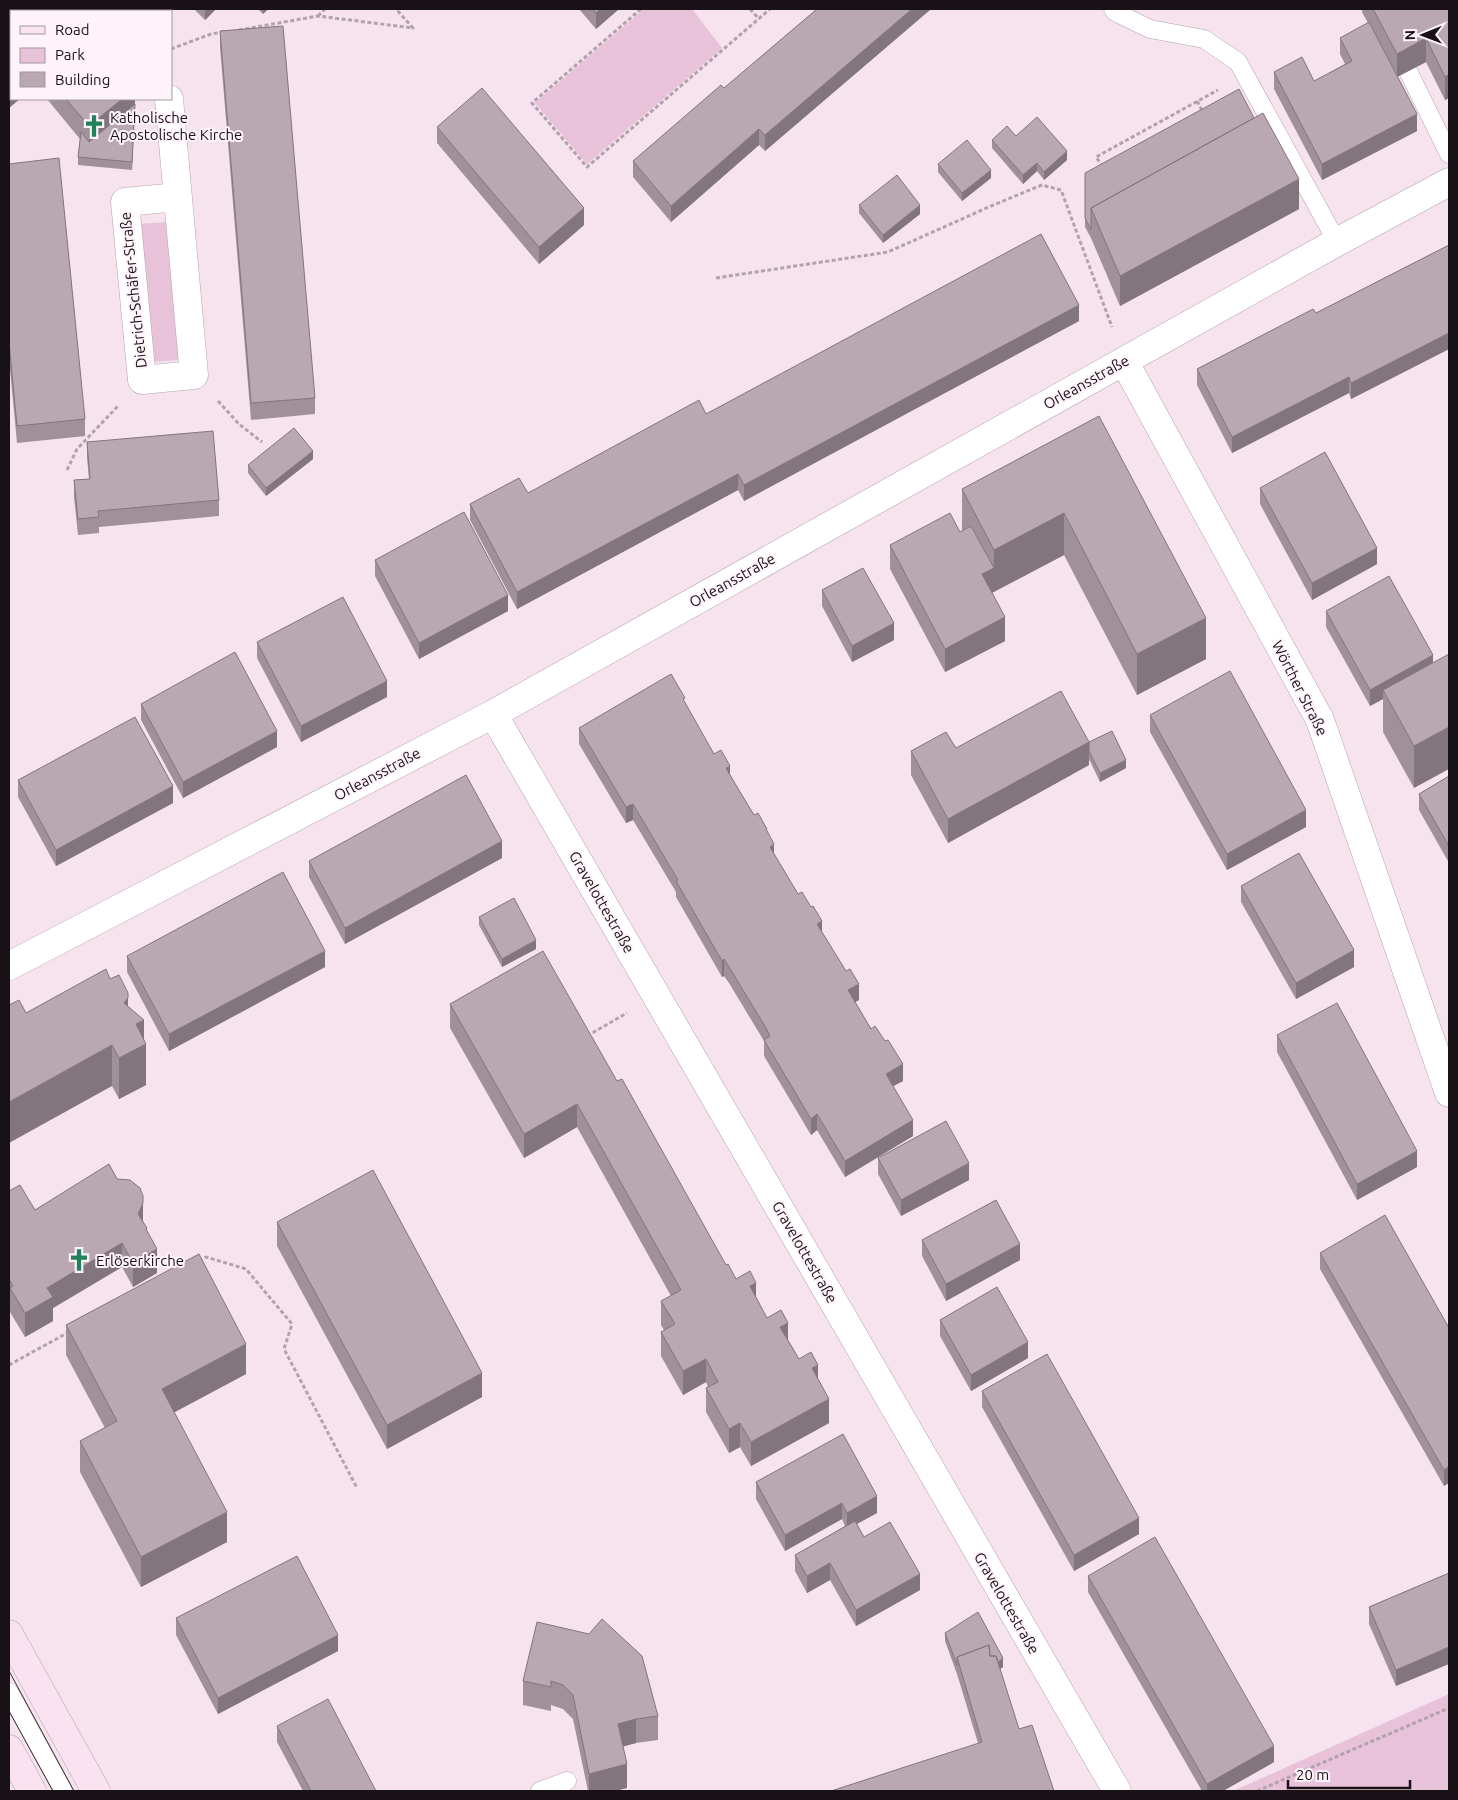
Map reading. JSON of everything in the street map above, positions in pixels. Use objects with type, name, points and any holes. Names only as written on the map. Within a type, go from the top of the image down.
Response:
[{"type":"main road","points":[[9,1634],[96,1791]]},
{"type":"main road","points":[[9,1749],[32,1791]]},
{"type":"street","points":[[169,100],[194,375]]},
{"type":"street","name":"Orleansstraße","points":[[9,966],[492,714],[1337,242],[1449,182]]},
{"type":"street","name":"Dietrich-Schäfer-Straße","points":[[178,197],[125,202],[142,380],[194,375]]},
{"type":"street","name":"Wörther Straße","points":[[1124,361],[1320,720],[1449,1094]]},
{"type":"street","name":"Gravelottestraße","points":[[492,714],[1116,1791]]},
{"type":"lane","points":[[1113,9],[1115,12],[1150,29],[1204,39],[1238,62],[1337,242]]},
{"type":"lane","points":[[1408,72],[1449,154]]},
{"type":"lane","points":[[9,1692],[63,1791]]},
{"type":"lane","points":[[540,1791],[568,1781]]},
{"type":"path","points":[[318,16],[325,9]]},
{"type":"path","points":[[172,49],[211,34],[318,16],[413,28],[396,9]]},
{"type":"path","points":[[641,9],[532,103],[588,168],[770,9]]},
{"type":"path","points":[[750,9],[759,19]]},
{"type":"path","points":[[1105,172],[1096,157],[1245,75]]},
{"type":"path","points":[[1197,101],[1205,116]]},
{"type":"path","points":[[716,278],[888,252],[1042,185],[1061,190],[1124,361]]},
{"type":"path","points":[[194,375],[239,424],[262,442]]},
{"type":"path","points":[[67,470],[78,449],[142,380]]},
{"type":"path","points":[[580,1041],[656,996]]},
{"type":"path","points":[[197,1262],[206,1258],[246,1269],[292,1324],[284,1349],[358,1488]]},
{"type":"path","points":[[9,1365],[77,1328]]},
{"type":"path","points":[[1257,1791],[1449,1708]]},
{"type":"green space","points":[[644,9],[692,9],[722,48],[587,164],[535,103]]},
{"type":"green space","points":[[169,222],[180,360],[149,362],[137,224]]},
{"type":"green space","points":[[1449,1694],[1449,1791],[1233,1791]]},
{"type":"building","points":[[9,9],[83,9],[10,10],[9,84]]},
{"type":"building","points":[[817,9],[912,9],[765,135],[759,129],[671,206],[633,161],[721,85],[724,88]]},
{"type":"building","points":[[1373,9],[1449,9],[1449,74],[1445,77],[1426,38],[1397,54]]},
{"type":"building","points":[[1369,22],[1417,114],[1322,164],[1274,72],[1302,57],[1314,81],[1352,61],[1340,38]]},
{"type":"building","points":[[283,26],[315,398],[251,403],[220,31]]},
{"type":"building","points":[[482,88],[584,208],[539,247],[437,127]]},
{"type":"building","points":[[1239,89],[1254,118],[1091,208],[1091,230],[1085,218],[1085,173]]},
{"type":"building","points":[[67,100],[121,100],[89,126]]},
{"type":"building","points":[[135,104],[132,162],[78,157],[81,132],[89,142]]},
{"type":"building","points":[[1263,113],[1299,179],[1120,276],[1091,208]]},
{"type":"building","points":[[1037,117],[1067,151],[1044,172],[1037,163],[1023,175],[992,140],[1007,126],[1016,136]]},
{"type":"building","points":[[967,140],[991,170],[962,193],[938,164]]},
{"type":"building","points":[[59,158],[85,419],[17,426],[9,342],[9,164]]},
{"type":"building","points":[[897,175],[920,205],[883,235],[859,205]]},
{"type":"building","points":[[1041,234],[1079,305],[744,485],[738,474],[517,592],[470,504],[519,478],[528,493],[699,400],[706,414]]},
{"type":"building","points":[[1449,245],[1449,333],[1351,383],[1349,377],[1232,437],[1197,369],[1313,309],[1316,313]]},
{"type":"building","points":[[1099,416],[1206,618],[1137,654],[1064,513],[994,550],[962,489]]},
{"type":"building","points":[[294,428],[313,451],[266,488],[248,465]]},
{"type":"building","points":[[213,431],[219,500],[98,511],[99,517],[78,519],[74,480],[90,479],[87,442]]},
{"type":"building","points":[[1325,452],[1377,548],[1312,583],[1260,488]]},
{"type":"building","points":[[464,512],[508,595],[419,643],[375,560]]},
{"type":"building","points":[[950,513],[960,532],[971,526],[994,568],[982,574],[1005,617],[945,649],[890,545]]},
{"type":"building","points":[[863,568],[894,623],[852,646],[822,590]]},
{"type":"building","points":[[1389,576],[1433,655],[1370,690],[1326,611]]},
{"type":"building","points":[[343,597],[387,681],[301,726],[257,642]]},
{"type":"building","points":[[235,652],[277,731],[183,782],[141,704]]},
{"type":"building","points":[[1449,654],[1449,727],[1414,746],[1383,690]]},
{"type":"building","points":[[1230,671],[1306,810],[1227,854],[1150,715]]},
{"type":"building","points":[[671,674],[714,754],[721,750],[730,766],[726,768],[740,792],[754,815],[758,813],[774,844],[770,847],[798,894],[802,892],[811,907],[813,906],[822,921],[817,924],[846,971],[850,969],[859,984],[848,990],[871,1029],[875,1026],[885,1041],[888,1040],[903,1064],[886,1074],[913,1120],[845,1161],[817,1114],[811,1119],[764,1040],[770,1036],[766,1028],[724,959],[722,961],[676,881],[678,880],[633,804],[626,807],[579,728]]},
{"type":"building","points":[[1061,691],[1089,742],[948,819],[911,751],[946,732],[956,748]]},
{"type":"building","points":[[135,717],[173,786],[56,850],[18,780]]},
{"type":"building","points":[[1112,731],[1126,760],[1100,773],[1089,751],[1089,742]]},
{"type":"building","points":[[466,775],[502,841],[345,928],[309,861]]},
{"type":"building","points":[[1449,776],[1449,846],[1419,794]]},
{"type":"building","points":[[1299,853],[1354,950],[1296,983],[1241,886]]},
{"type":"building","points":[[283,872],[325,951],[169,1034],[127,956]]},
{"type":"building","points":[[514,898],[536,940],[502,959],[479,917]]},
{"type":"building","points":[[543,951],[617,1081],[622,1079],[726,1265],[728,1264],[736,1279],[750,1271],[756,1283],[750,1286],[767,1318],[781,1310],[788,1323],[780,1327],[799,1359],[811,1352],[818,1365],[812,1368],[829,1399],[751,1442],[740,1423],[729,1429],[706,1388],[718,1382],[706,1359],[683,1371],[661,1332],[675,1324],[661,1301],[681,1290],[577,1104],[524,1134],[450,1004]]},
{"type":"building","points":[[106,969],[110,979],[119,975],[128,993],[128,998],[124,1003],[144,1020],[136,1024],[146,1044],[119,1058],[112,1045],[9,1102],[9,1005],[19,1000],[26,1013]]},
{"type":"building","points":[[1337,1003],[1417,1151],[1357,1184],[1277,1035]]},
{"type":"building","points":[[946,1121],[969,1163],[901,1200],[878,1158]]},
{"type":"building","name":"Erlöserkirche","points":[[109,1164],[117,1179],[130,1180],[140,1188],[143,1203],[138,1214],[157,1249],[133,1263],[122,1243],[47,1288],[53,1297],[25,1313],[10,1288],[13,1286],[9,1279],[9,1191],[20,1185],[35,1210]]},
{"type":"building","points":[[373,1170],[482,1373],[387,1425],[277,1222]]},
{"type":"building","points":[[996,1200],[1020,1244],[946,1284],[922,1240]]},
{"type":"building","points":[[1385,1215],[1449,1328],[1449,1466],[1444,1470],[1320,1253]]},
{"type":"building","points":[[199,1254],[246,1344],[162,1389],[227,1512],[141,1557],[80,1441],[117,1421],[66,1325]]},
{"type":"building","points":[[997,1287],[1028,1342],[971,1375],[940,1320]]},
{"type":"building","points":[[1047,1354],[1139,1518],[1074,1555],[982,1391]]},
{"type":"building","points":[[843,1434],[877,1496],[847,1513],[842,1503],[785,1535],[756,1482]]},
{"type":"building","points":[[855,1521],[864,1537],[890,1522],[920,1574],[856,1610],[830,1563],[807,1576],[795,1555]]},
{"type":"building","points":[[1155,1537],[1274,1746],[1207,1784],[1088,1576]]},
{"type":"building","points":[[297,1556],[338,1635],[218,1698],[176,1618]]},
{"type":"building","points":[[1449,1573],[1449,1647],[1396,1670],[1369,1607]]},
{"type":"building","points":[[978,1612],[1003,1658],[998,1662],[996,1656],[990,1656],[989,1645],[957,1657],[957,1665],[945,1633]]},
{"type":"building","points":[[602,1619],[642,1656],[658,1716],[618,1724],[627,1764],[589,1774],[573,1695],[563,1685],[551,1681],[551,1687],[523,1681],[537,1622],[589,1634]]},
{"type":"building","points":[[989,1645],[990,1656],[996,1656],[1019,1729],[1032,1725],[1054,1791],[831,1791],[982,1742],[957,1657]]},
{"type":"building","points":[[328,1699],[376,1791],[311,1791],[277,1726]]},
{"type":"tram line","points":[[9,1671],[74,1791]]},
{"type":"tram line","points":[[9,1711],[53,1791]]},
{"type":"place","name":"Katholische Apostolische Kirche","points":[[94,126]]},
{"type":"place","name":"Erlöserkirche","points":[[79,1260]]}]
